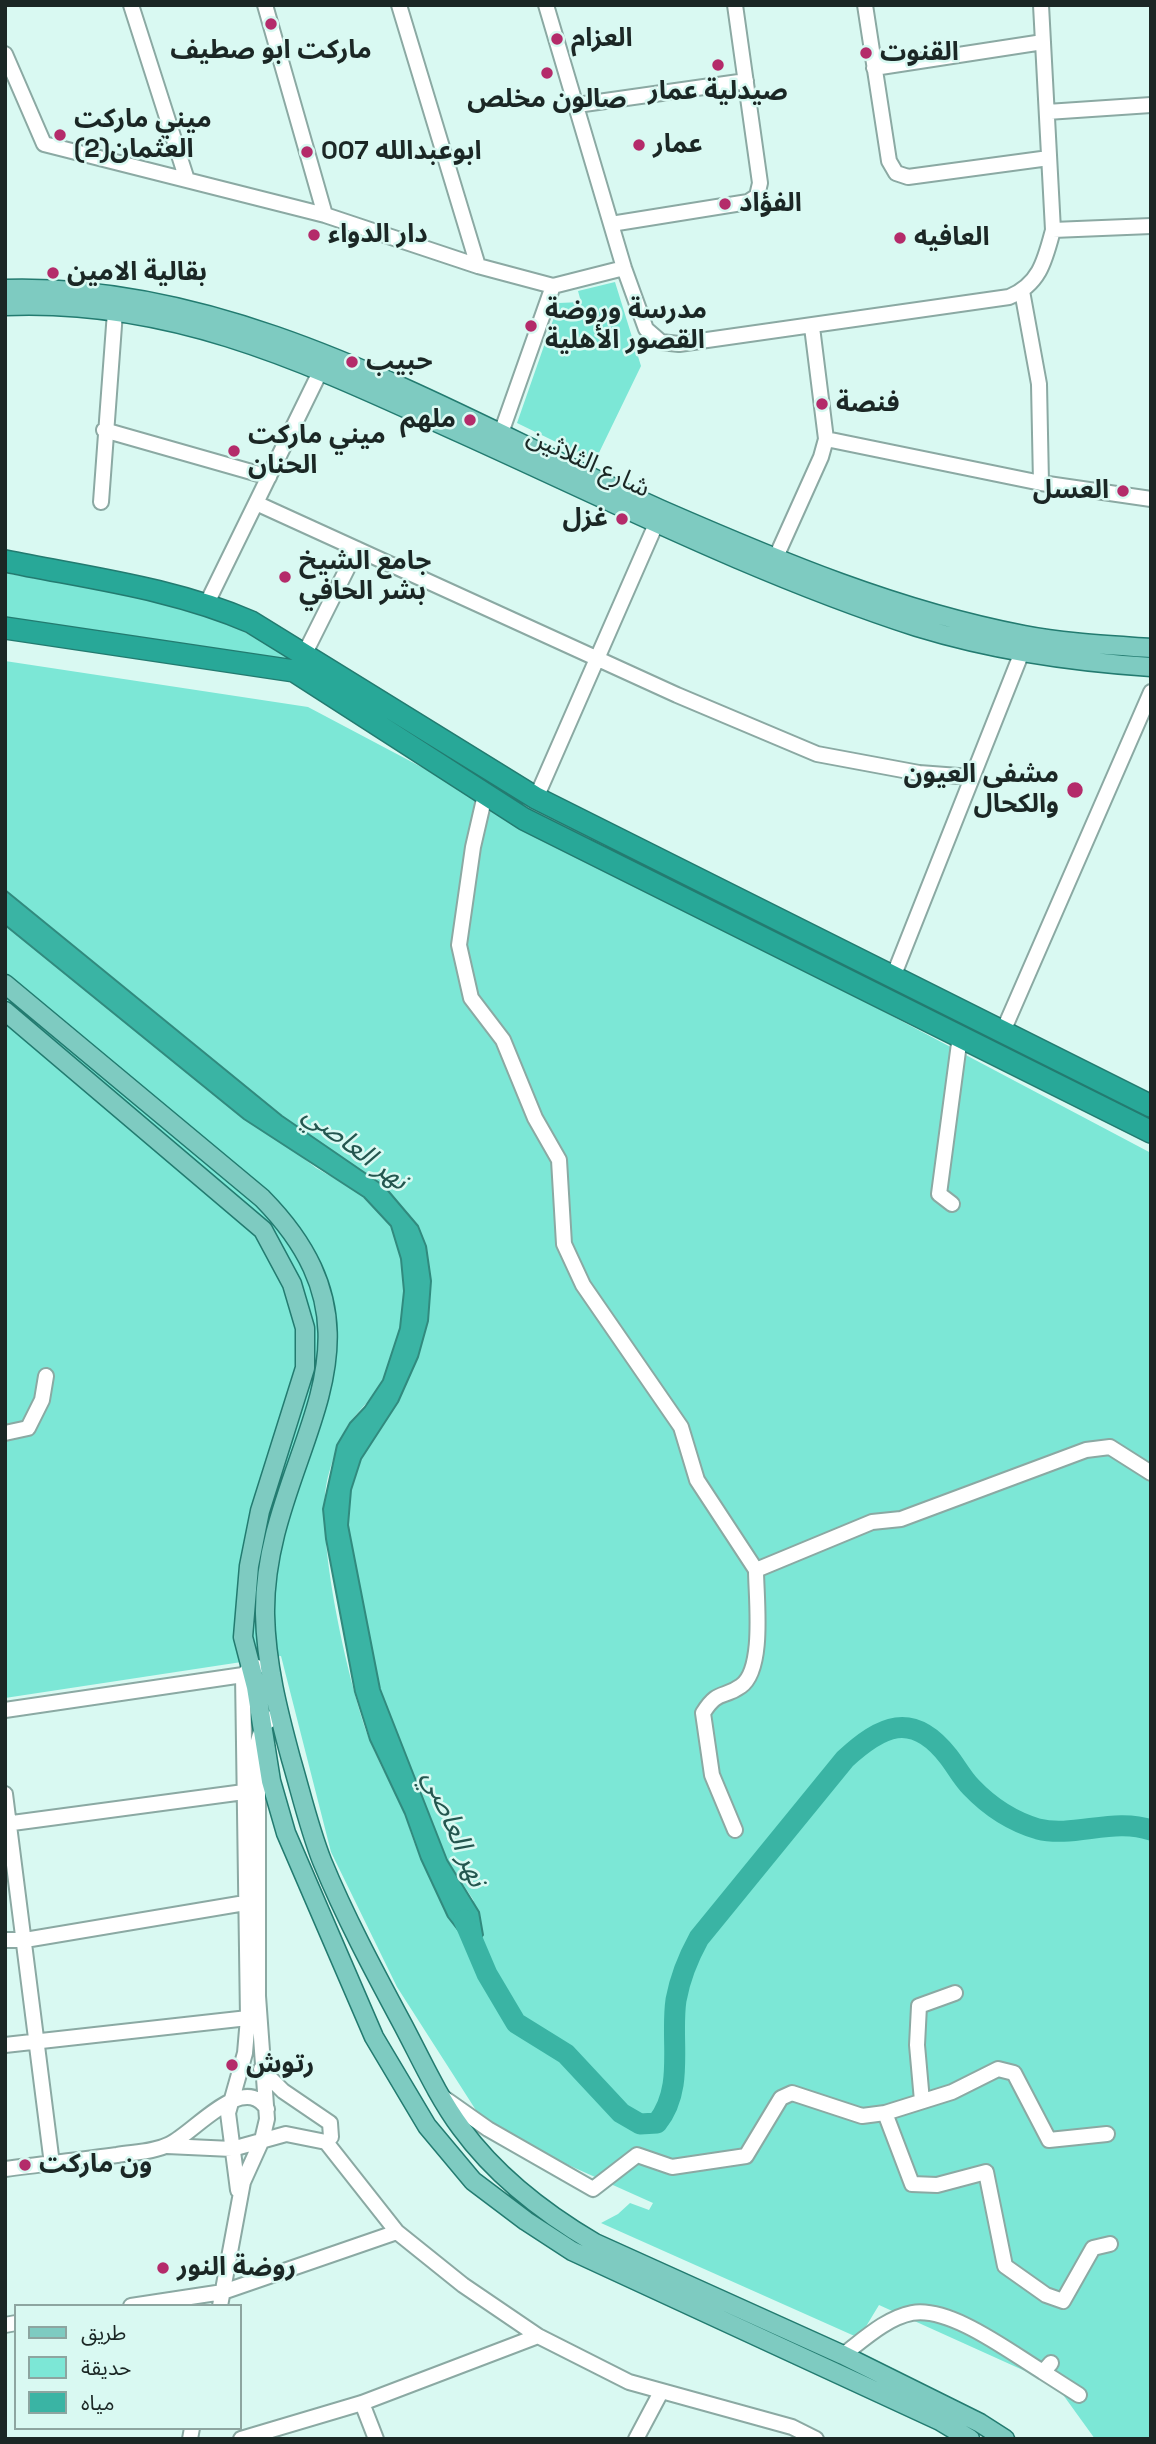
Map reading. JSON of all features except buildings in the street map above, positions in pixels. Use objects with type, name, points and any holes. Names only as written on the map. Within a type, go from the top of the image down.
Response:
[{"type":"highway","points":[[5,561],[206,603],[251,622],[300,663],[485,795],[524,819],[960,1036],[1148,1134]]},
{"type":"highway","points":[[5,628],[300,663],[536,798],[1004,1030],[1151,1106]]},
{"type":"main road","points":[[5,289],[113,296],[202,312],[241,324],[357,378],[501,433],[662,509],[776,556],[855,596],[1027,635],[1151,648]]},
{"type":"main road","name":"شارع الثلاثين","points":[[5,306],[116,312],[198,326],[321,370],[357,378],[656,524],[855,596],[919,627],[1022,652],[1103,664],[1151,667]]},
{"type":"main road","points":[[1103,664],[1105,645]]},
{"type":"main road","points":[[5,984],[262,1198],[281,1218],[302,1249],[319,1287],[330,1336],[326,1378],[282,1508],[268,1570],[265,1613],[269,1665],[278,1714],[322,1860],[360,1944],[460,2128],[490,2161],[558,2222],[594,2243],[843,2355],[981,2423],[1004,2439]]},
{"type":"main road","points":[[5,1011],[263,1230],[292,1284],[305,1328],[305,1368],[260,1511],[249,1566],[243,1637],[246,1671],[263,1725],[276,1800],[286,1833],[374,2037],[427,2126],[473,2181],[572,2251],[940,2421],[970,2439]]},
{"type":"main road","points":[[250,1795],[276,1800]]},
{"type":"street","points":[[131,5],[187,180]]},
{"type":"street","points":[[265,5],[325,215]]},
{"type":"street","points":[[399,5],[478,266]]},
{"type":"street","points":[[546,5],[624,268],[646,328],[661,342],[679,344],[1009,297],[1034,281],[1044,265],[1053,230],[1041,5]]},
{"type":"street","points":[[611,224],[747,202],[757,196],[760,184],[736,5]]},
{"type":"street","points":[[864,5],[889,161],[896,173],[908,177],[1049,158]]},
{"type":"street","points":[[874,68],[1043,42]]},
{"type":"street","points":[[5,54],[44,144],[325,215],[478,266],[553,286],[624,268]]},
{"type":"street","points":[[577,105],[746,81]]},
{"type":"street","points":[[1047,112],[1151,106]]},
{"type":"street","points":[[1053,230],[1151,226]]},
{"type":"street","points":[[501,433],[553,286]]},
{"type":"street","points":[[1022,291],[1039,384],[1041,483]]},
{"type":"street","points":[[101,502],[104,430],[116,312]]},
{"type":"street","points":[[776,556],[821,457],[826,439],[812,327]]},
{"type":"street","points":[[206,603],[321,370]]},
{"type":"street","points":[[104,430],[268,477]]},
{"type":"street","points":[[826,439],[1041,483],[1151,499]]},
{"type":"street","points":[[256,503],[599,659],[817,754],[919,773],[972,777]]},
{"type":"street","points":[[536,798],[656,524]]},
{"type":"street","points":[[300,663],[356,549]]},
{"type":"street","points":[[893,977],[1022,652]]},
{"type":"street","points":[[1004,1030],[1151,692]]},
{"type":"street","points":[[485,795],[473,847],[458,945],[471,998],[503,1040],[535,1118],[559,1160],[564,1244],[583,1285],[681,1427],[697,1480],[756,1570],[756,1661],[743,1685],[713,1697],[703,1713],[712,1775],[735,1830]]},
{"type":"street","points":[[952,1204],[939,1194],[960,1036]]},
{"type":"street","points":[[5,1433],[29,1428],[42,1400],[46,1376]]},
{"type":"street","points":[[756,1570],[872,1522],[901,1519],[1086,1450],[1110,1447],[1151,1473]]},
{"type":"street","points":[[5,1710],[269,1665]]},
{"type":"street","points":[[222,2299],[239,2199],[248,2168],[262,2140],[267,2109],[261,2069],[246,1671]]},
{"type":"street","points":[[239,2199],[228,2125],[230,2100],[245,2053],[248,2018],[245,1903],[250,1795],[263,1725],[278,1714]]},
{"type":"street","points":[[5,1794],[52,2164]]},
{"type":"street","points":[[8,1824],[250,1795]]},
{"type":"street","points":[[5,1940],[25,1940],[245,1903]]},
{"type":"street","points":[[922,2102],[917,2045],[919,2006],[955,1993]]},
{"type":"street","points":[[5,2045],[248,2018]]},
{"type":"street","points":[[261,2069],[283,2091],[330,2123],[331,2137],[326,2142]]},
{"type":"street","points":[[443,2097],[488,2129],[593,2189],[637,2155],[672,2167],[746,2156],[781,2098],[792,2093],[862,2116],[885,2113],[952,2092],[998,2070],[1014,2073],[1049,2140],[1108,2134]]},
{"type":"street","points":[[167,2146],[199,2126],[230,2100],[250,2095],[267,2109]]},
{"type":"street","points":[[885,2113],[912,2184],[937,2185],[986,2172],[1005,2266],[1046,2295],[1063,2301],[1093,2248],[1110,2244]]},
{"type":"street","points":[[5,2169],[167,2146],[232,2149],[286,2134],[326,2142],[397,2232],[463,2285],[538,2336],[598,2368],[661,2392],[792,2427],[816,2439]]},
{"type":"street","points":[[157,2304],[222,2299],[397,2232]]},
{"type":"street","points":[[843,2355],[887,2324],[910,2314],[928,2312],[1047,2367],[1079,2395]]},
{"type":"street","points":[[240,2439],[362,2403],[538,2336]]},
{"type":"street","points":[[636,2439],[661,2392]]},
{"type":"street","points":[[362,2403],[376,2439]]},
{"type":"green space","points":[[615,282],[641,366],[595,461],[517,423],[559,303],[581,302],[578,291]]},
{"type":"green space","points":[[5,573],[155,600],[222,620],[292,658],[291,662],[5,619]]},
{"type":"green space","points":[[5,661],[308,707],[1151,1153],[1151,2439],[1095,2439],[1056,2385],[879,2305],[859,2338],[601,2223],[618,2214],[630,2203],[649,2210],[653,2203],[488,2129],[397,1987],[331,1852],[281,1656],[5,1698],[5,925],[316,1168],[368,1200],[385,1216],[391,1226],[402,1262],[404,1304],[401,1325],[383,1381],[346,1428],[331,1467],[324,1505],[329,1571],[343,1646],[360,1712],[372,1746],[404,1812],[416,1847],[430,1868],[474,1901],[447,1860],[380,1689],[348,1525],[351,1490],[361,1459],[418,1357],[428,1321],[431,1281],[426,1246],[418,1226],[384,1186],[282,1116],[5,890]]},
{"type":"water","name":"نهر العاصي","points":[[5,890],[282,1116],[384,1186],[418,1226],[426,1246],[431,1281],[428,1321],[418,1357],[398,1402],[361,1459],[351,1490],[348,1525],[380,1689],[447,1860],[479,1912],[483,1935],[476,1944],[465,1939],[448,1917],[421,1859],[405,1814],[370,1740],[355,1692],[326,1539],[323,1509],[337,1445],[383,1380],[400,1328],[404,1291],[401,1259],[391,1226],[364,1197],[244,1119],[5,925]]},
{"type":"waterway","name":"نهر العاصي","points":[[464,1920],[487,1974],[516,2023],[566,2054],[621,2113],[640,2124],[657,2123],[666,2109],[674,2080],[676,2000],[685,1968],[699,1938],[845,1759],[871,1738],[896,1728],[922,1732],[948,1756],[968,1783],[986,1801],[1028,1826],[1052,1831],[1108,1826],[1151,1830]]},
{"type":"place","name":"ماركت ابو صطيف","points":[[271,24]]},
{"type":"place","name":"العزام","points":[[557,39]]},
{"type":"place","name":"القنوت","points":[[866,53]]},
{"type":"place","name":"صيدلية عمار","points":[[718,65]]},
{"type":"place","name":"صالون مخلص","points":[[547,73]]},
{"type":"place","name":"ميني ماركت العثمان(2)","points":[[60,135]]},
{"type":"place","name":"عمار","points":[[639,145]]},
{"type":"place","name":"ابوعبدالله 007","points":[[307,152]]},
{"type":"place","name":"الفؤاد","points":[[725,204]]},
{"type":"place","name":"دار الدواء","points":[[314,235]]},
{"type":"place","name":"العافيه","points":[[900,238]]},
{"type":"place","name":"بقالية الامين","points":[[53,273]]},
{"type":"place","name":"مدرسة وروضة القصور الأهلية","points":[[531,326]]},
{"type":"place","name":"حبيب","points":[[352,362]]},
{"type":"place","name":"فنصة","points":[[822,404]]},
{"type":"place","name":"ملهم","points":[[470,420]]},
{"type":"place","name":"ميني ماركت الحنان","points":[[234,451]]},
{"type":"place","name":"العسل","points":[[1123,491]]},
{"type":"place","name":"غزل","points":[[622,519]]},
{"type":"place","name":"جامع الشيخ بشر الحافي","points":[[285,577]]},
{"type":"place","name":"مشفى العيون والكحال","points":[[1075,790]]},
{"type":"place","name":"رتوش","points":[[232,2065]]},
{"type":"place","name":"ون ماركت","points":[[25,2165]]},
{"type":"place","name":"روضة النور","points":[[163,2268]]}]
